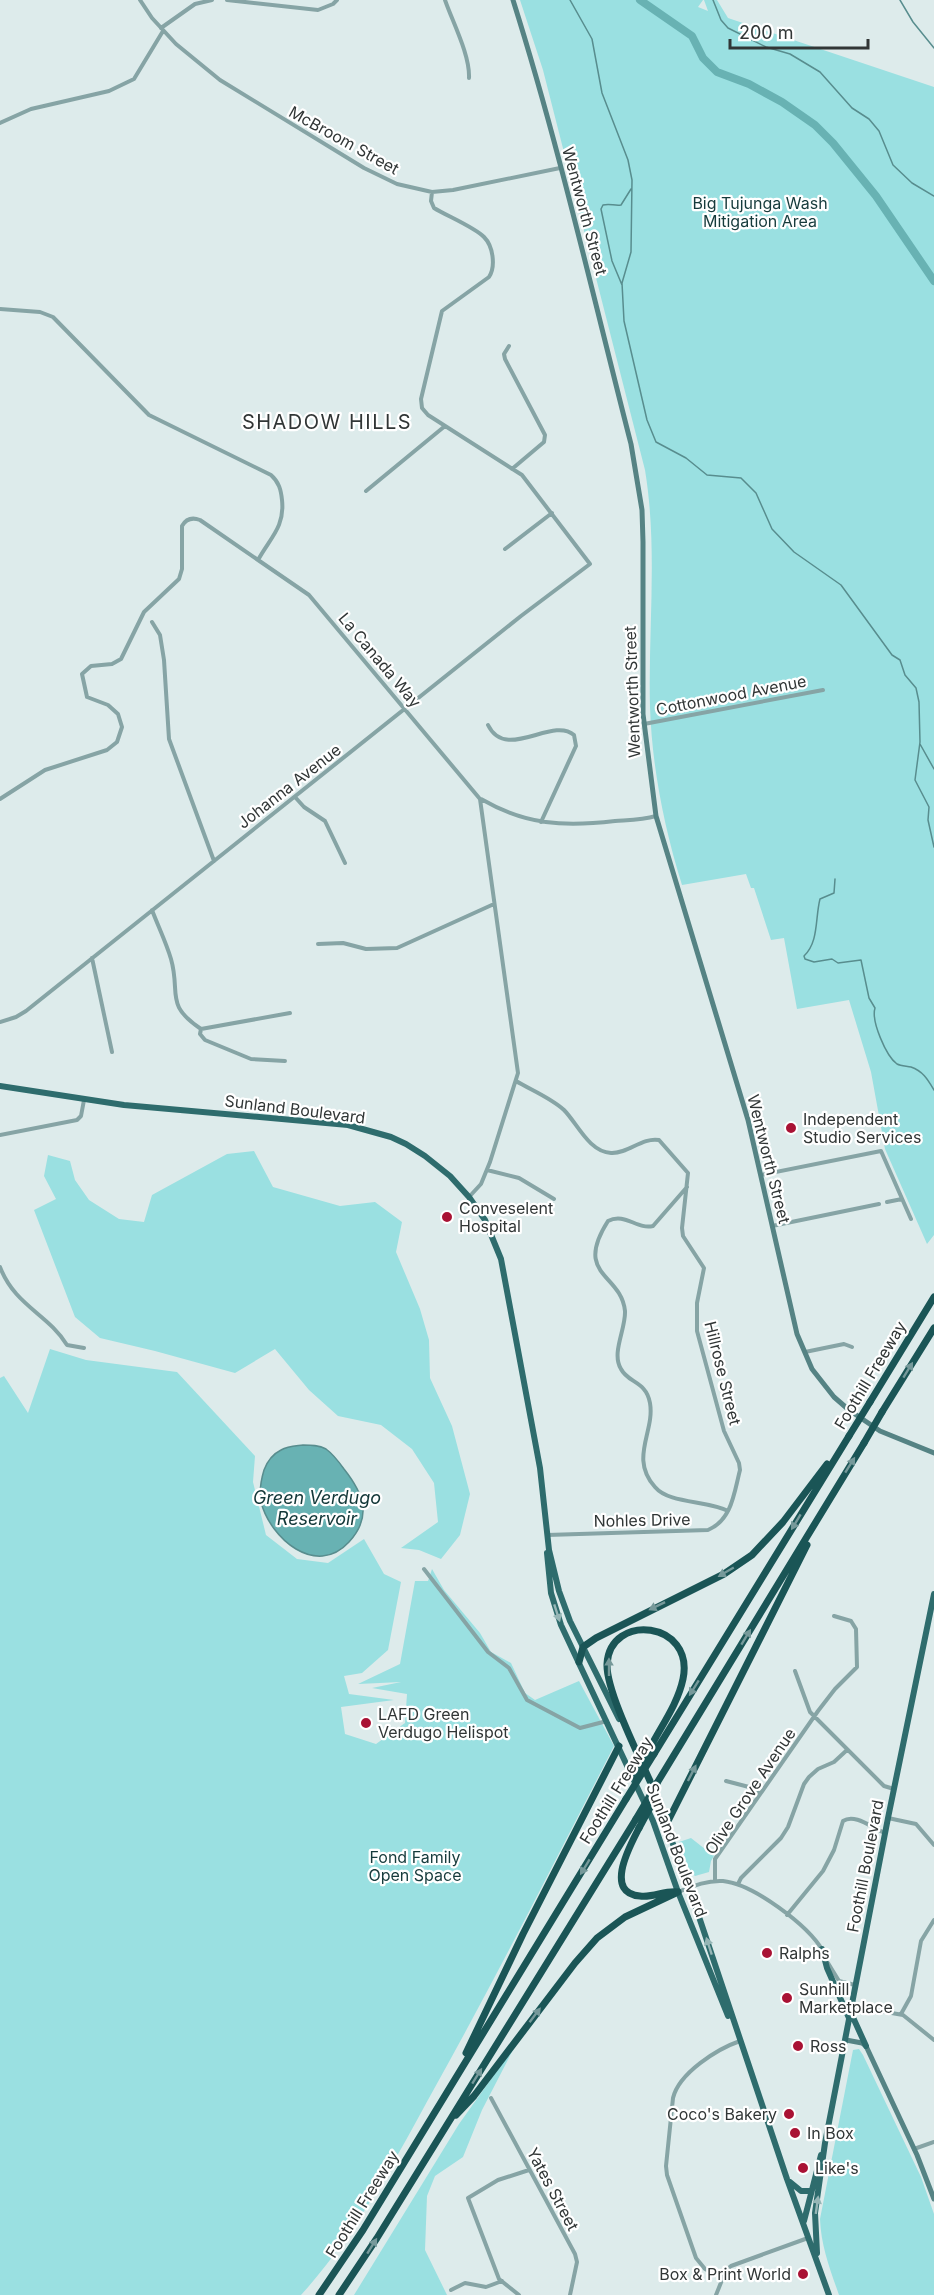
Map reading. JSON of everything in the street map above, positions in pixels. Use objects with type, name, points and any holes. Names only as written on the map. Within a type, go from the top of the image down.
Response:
[{"type":"highway","name":"Foothill Freeway","points":[[319,2295],[363,2230],[934,1297]]},
{"type":"highway","name":"Foothill Freeway","points":[[339,2295],[360,2266],[636,1818],[654,1782],[663,1774],[934,1328]]},
{"type":"highway","points":[[579,1662],[582,1647],[596,1638],[723,1574],[752,1555],[783,1522],[849,1436]]},
{"type":"highway","points":[[666,1825],[837,1486]]},
{"type":"highway","points":[[634,1787],[638,1768],[651,1746],[681,1688],[684,1666],[681,1651],[671,1639],[657,1631],[643,1629],[629,1633],[614,1646],[609,1657],[608,1671],[618,1705],[654,1782],[653,1802],[622,1864],[621,1876],[625,1887],[632,1894],[641,1897],[668,1890],[678,1892]]},
{"type":"highway","points":[[432,2116],[465,2056],[619,1746]]},
{"type":"highway","points":[[446,2126],[474,2096],[575,1963],[597,1938],[625,1917],[678,1892]]},
{"type":"main road","name":"Wentworth Street","points":[[513,0],[560,168],[631,444],[643,542],[644,724],[656,816],[748,1120],[797,1334],[819,1378],[834,1397],[880,1431],[934,1453]]},
{"type":"main road","name":"Sunland Boulevard","points":[[0,1086],[84,1100],[348,1125],[398,1141],[425,1156],[450,1176],[469,1197],[488,1227],[503,1268],[544,1489],[546,1549],[551,1593],[561,1625],[653,1821],[678,1892],[740,2041]]},
{"type":"main road","name":"Sunland Boulevard","points":[[547,1534],[559,1591],[582,1647],[654,1782],[666,1825],[804,2226]]},
{"type":"main road","name":"Foothill Boulevard","points":[[818,2263],[814,2225],[825,2143],[888,1818],[932,1621],[934,1594]]},
{"type":"main road","points":[[822,1949],[826,1968],[851,2013],[914,2149],[934,2199]]},
{"type":"main road","points":[[846,2040],[866,2046]]},
{"type":"main road","name":"Foothill Boulevard","points":[[825,2143],[804,2226],[829,2295]]},
{"type":"main road","points":[[787,2179],[801,2192],[811,2191]]},
{"type":"street","name":"McBroom Street","points":[[140,0],[176,44],[220,80],[295,128],[388,181],[432,192]]},
{"type":"street","points":[[0,123],[31,109],[109,91],[129,81],[139,71],[162,29],[195,4],[212,0]]},
{"type":"street","points":[[227,0],[318,10],[337,0]]},
{"type":"street","points":[[445,0],[466,58],[469,78]]},
{"type":"street","points":[[505,549],[552,513],[527,481],[425,412],[421,402],[442,312],[489,277],[494,266],[484,237],[434,208],[431,201],[432,192],[453,190],[560,168]]},
{"type":"street","points":[[0,309],[40,312],[53,317],[149,415],[272,475],[280,488],[283,517],[258,560]]},
{"type":"street","points":[[509,346],[504,354],[505,360],[545,435],[544,442],[512,469]]},
{"type":"street","points":[[366,491],[445,426]]},
{"type":"street","name":"Johanna Avenue","points":[[0,1022],[26,1011],[521,616],[590,564],[552,513]]},
{"type":"street","name":"La Canada Way","points":[[0,799],[45,770],[107,750],[117,742],[122,727],[118,714],[108,705],[87,697],[82,674],[91,666],[112,664],[121,659],[144,612],[180,579],[182,526],[193,518],[200,520],[309,594],[480,799]]},
{"type":"street","points":[[152,622],[160,636],[164,660],[169,739],[214,861]]},
{"type":"street","name":"Cottonwood Avenue","points":[[644,724],[823,690]]},
{"type":"street","points":[[488,725],[495,736],[505,740],[565,730],[574,735],[576,746],[541,822]]},
{"type":"street","points":[[295,797],[304,807],[325,821],[345,863]]},
{"type":"street","points":[[480,799],[497,808],[541,822],[577,826],[656,816]]},
{"type":"street","points":[[469,1197],[478,1188],[487,1170],[516,1082],[517,1066],[480,799]]},
{"type":"street","points":[[318,944],[343,943],[366,949],[397,948],[494,904]]},
{"type":"street","points":[[152,910],[171,960],[175,1001],[187,1020],[201,1029],[290,1013]]},
{"type":"street","points":[[92,958],[112,1052]]},
{"type":"street","points":[[201,1029],[200,1034],[205,1040],[251,1059],[285,1061]]},
{"type":"street","name":"Hillrose Street","points":[[516,1082],[561,1108],[601,1150],[619,1152],[646,1141],[659,1140],[688,1173],[683,1236],[704,1268],[697,1303],[697,1332],[724,1431],[740,1470],[728,1511]]},
{"type":"street","points":[[0,1136],[77,1120],[81,1116],[84,1100]]},
{"type":"street","points":[[760,1175],[881,1151],[911,1219]]},
{"type":"street","points":[[487,1170],[519,1178],[554,1199]]},
{"type":"street","points":[[687,1187],[653,1226],[646,1227],[619,1217],[608,1221],[598,1243],[596,1260],[601,1272],[618,1294],[624,1307],[624,1329],[619,1350],[619,1366],[624,1374],[641,1386],[650,1404],[643,1453],[651,1480],[658,1490],[666,1495],[683,1500],[706,1502],[728,1511]]},
{"type":"street","points":[[887,1202],[902,1199]]},
{"type":"street","points":[[772,1226],[879,1204]]},
{"type":"street","points":[[0,1267],[7,1283],[23,1303],[61,1335],[67,1345],[84,1348]]},
{"type":"street","points":[[804,1352],[844,1344],[852,1347]]},
{"type":"street","name":"Nohles Drive","points":[[547,1534],[700,1531],[719,1524],[728,1511]]},
{"type":"street","points":[[424,1569],[488,1652],[509,1668],[527,1700],[580,1728],[607,1721]]},
{"type":"street","name":"Olive Grove Avenue","points":[[715,1881],[715,1859],[814,1716],[858,1665],[856,1629],[851,1621],[834,1616]]},
{"type":"street","points":[[795,1671],[810,1712],[884,1786],[894,1789]]},
{"type":"street","points":[[738,1884],[741,1878],[781,1838],[809,1777],[818,1769],[834,1762],[848,1750]]},
{"type":"street","points":[[726,1781],[749,1787],[760,1794]]},
{"type":"street","points":[[787,1915],[823,1871],[834,1850],[843,1821],[850,1817],[855,1818],[885,1833]]},
{"type":"street","points":[[888,1818],[916,1824],[934,1845]]},
{"type":"street","points":[[678,1892],[699,1883],[715,1881],[738,1884],[808,1930],[822,1949],[836,1979],[856,1985]]},
{"type":"street","points":[[901,2014],[911,1996],[921,1941],[934,1920]]},
{"type":"street","points":[[851,2013],[901,2014],[934,2040]]},
{"type":"street","points":[[723,2278],[705,2269],[696,2258],[668,2180],[666,2166],[676,2087],[716,2051],[740,2041]]},
{"type":"street","name":"Yates Street","points":[[491,2098],[576,2258],[570,2295]]},
{"type":"street","points":[[914,2149],[934,2142]]},
{"type":"street","points":[[519,2295],[502,2281],[468,2198],[498,2180],[529,2170]]},
{"type":"street","points":[[716,2295],[726,2270],[735,2264],[808,2238]]},
{"type":"street","points":[[451,2290],[465,2283],[486,2287],[502,2281]]},
{"type":"street","points":[[719,2287],[722,2295]]},
{"type":"green space","name":"Big Tujunga Wash Mitigation Area","points":[[520,0],[703,0],[698,7],[708,11],[704,0],[717,0],[728,18],[934,87],[934,1235],[927,1244],[885,1149],[871,1072],[849,1000],[797,1009],[784,938],[771,940],[754,888],[751,888],[746,874],[682,885],[660,797],[653,752],[650,707],[652,559],[645,470],[543,70]]},
{"type":"green space","points":[[254,1151],[273,1187],[340,1206],[375,1202],[402,1222],[396,1252],[420,1309],[429,1340],[430,1378],[452,1426],[470,1494],[460,1535],[441,1559],[419,1550],[401,1548],[438,1522],[434,1483],[412,1449],[381,1425],[338,1416],[309,1390],[275,1349],[235,1373],[100,1338],[75,1317],[34,1210],[56,1199],[44,1176],[48,1155],[70,1161],[75,1180],[89,1200],[119,1219],[144,1222],[152,1195],[227,1154]]},
{"type":"green space","name":"Fond Family Open Space","points":[[50,1349],[86,1360],[177,1372],[255,1456],[253,1482],[266,1535],[297,1559],[328,1563],[364,1539],[384,1574],[401,1582],[388,1650],[362,1673],[344,1676],[349,1694],[394,1700],[341,1707],[345,1734],[376,1744],[405,1723],[407,1694],[372,1688],[401,1682],[358,1684],[400,1664],[415,1581],[428,1581],[432,1569],[444,1590],[480,1633],[491,1652],[511,1663],[525,1693],[535,1700],[579,1681],[614,1746],[526,1918],[389,2170],[340,2247],[301,2295],[0,2295],[0,1378],[4,1376],[28,1413]]},
{"type":"green space","points":[[691,1838],[710,1853],[715,1854],[709,1872],[695,1876],[690,1872],[679,1842]]},
{"type":"green space","points":[[516,2044],[482,2110],[463,2157],[435,2176],[427,2196],[425,2250],[447,2295],[354,2295],[459,2124]]},
{"type":"green space","points":[[859,2049],[921,2177],[934,2214],[934,2295],[839,2295],[829,2267],[820,2219],[853,2050]]},
{"type":"water","name":"Green Verdugo Reservoir","points":[[303,1445],[321,1447],[331,1453],[351,1478],[363,1505],[361,1523],[349,1542],[336,1552],[323,1556],[309,1555],[284,1540],[266,1516],[261,1502],[261,1482],[269,1461],[284,1449]]},
{"type":"waterway","points":[[570,0],[592,39],[602,93],[628,160],[632,180],[631,252],[622,283],[624,321],[647,420],[656,442],[686,458],[707,475],[741,478],[756,493],[772,529],[794,552],[841,585],[892,655],[900,660],[905,675],[916,688],[919,702],[920,742],[915,780],[929,807],[928,820],[934,847]]},
{"type":"waterway","points":[[640,0],[692,36],[703,58],[717,72],[749,84],[782,102],[815,125],[833,143],[876,196],[934,281]]},
{"type":"waterway","points":[[713,0],[721,20],[728,28],[766,47],[790,54],[820,72],[852,108],[869,119],[879,131],[893,165],[912,183],[934,196]]},
{"type":"waterway","points":[[900,0],[913,22],[934,48]]},
{"type":"waterway","points":[[622,285],[612,261],[601,209],[605,204],[621,205],[631,189]]},
{"type":"waterway","points":[[920,744],[934,769]]},
{"type":"waterway","points":[[835,879],[834,893],[820,899],[814,937],[804,956],[805,959],[814,962],[832,959],[838,963],[861,960],[869,998],[875,1008],[877,1029],[888,1054],[897,1064],[911,1067],[922,1073],[934,1090]]},
{"type":"place","name":"Independent Studio Services","points":[[791,1128]]},
{"type":"place","name":"Conveselent Hospital","points":[[447,1217]]},
{"type":"place","name":"LAFD Green Verdugo Helispot","points":[[366,1723]]},
{"type":"place","name":"Ralphs","points":[[767,1953]]},
{"type":"place","name":"Sunhill Marketplace","points":[[787,1998]]},
{"type":"place","name":"Ross","points":[[798,2046]]},
{"type":"place","name":"Coco's Bakery","points":[[789,2114]]},
{"type":"place","name":"In Box","points":[[795,2133]]},
{"type":"place","name":"Like's","points":[[803,2168]]},
{"type":"place","name":"Box & Print World","points":[[803,2274]]},
{"type":"district","name":"SHADOW HILLS","points":[[327,422]]}]
